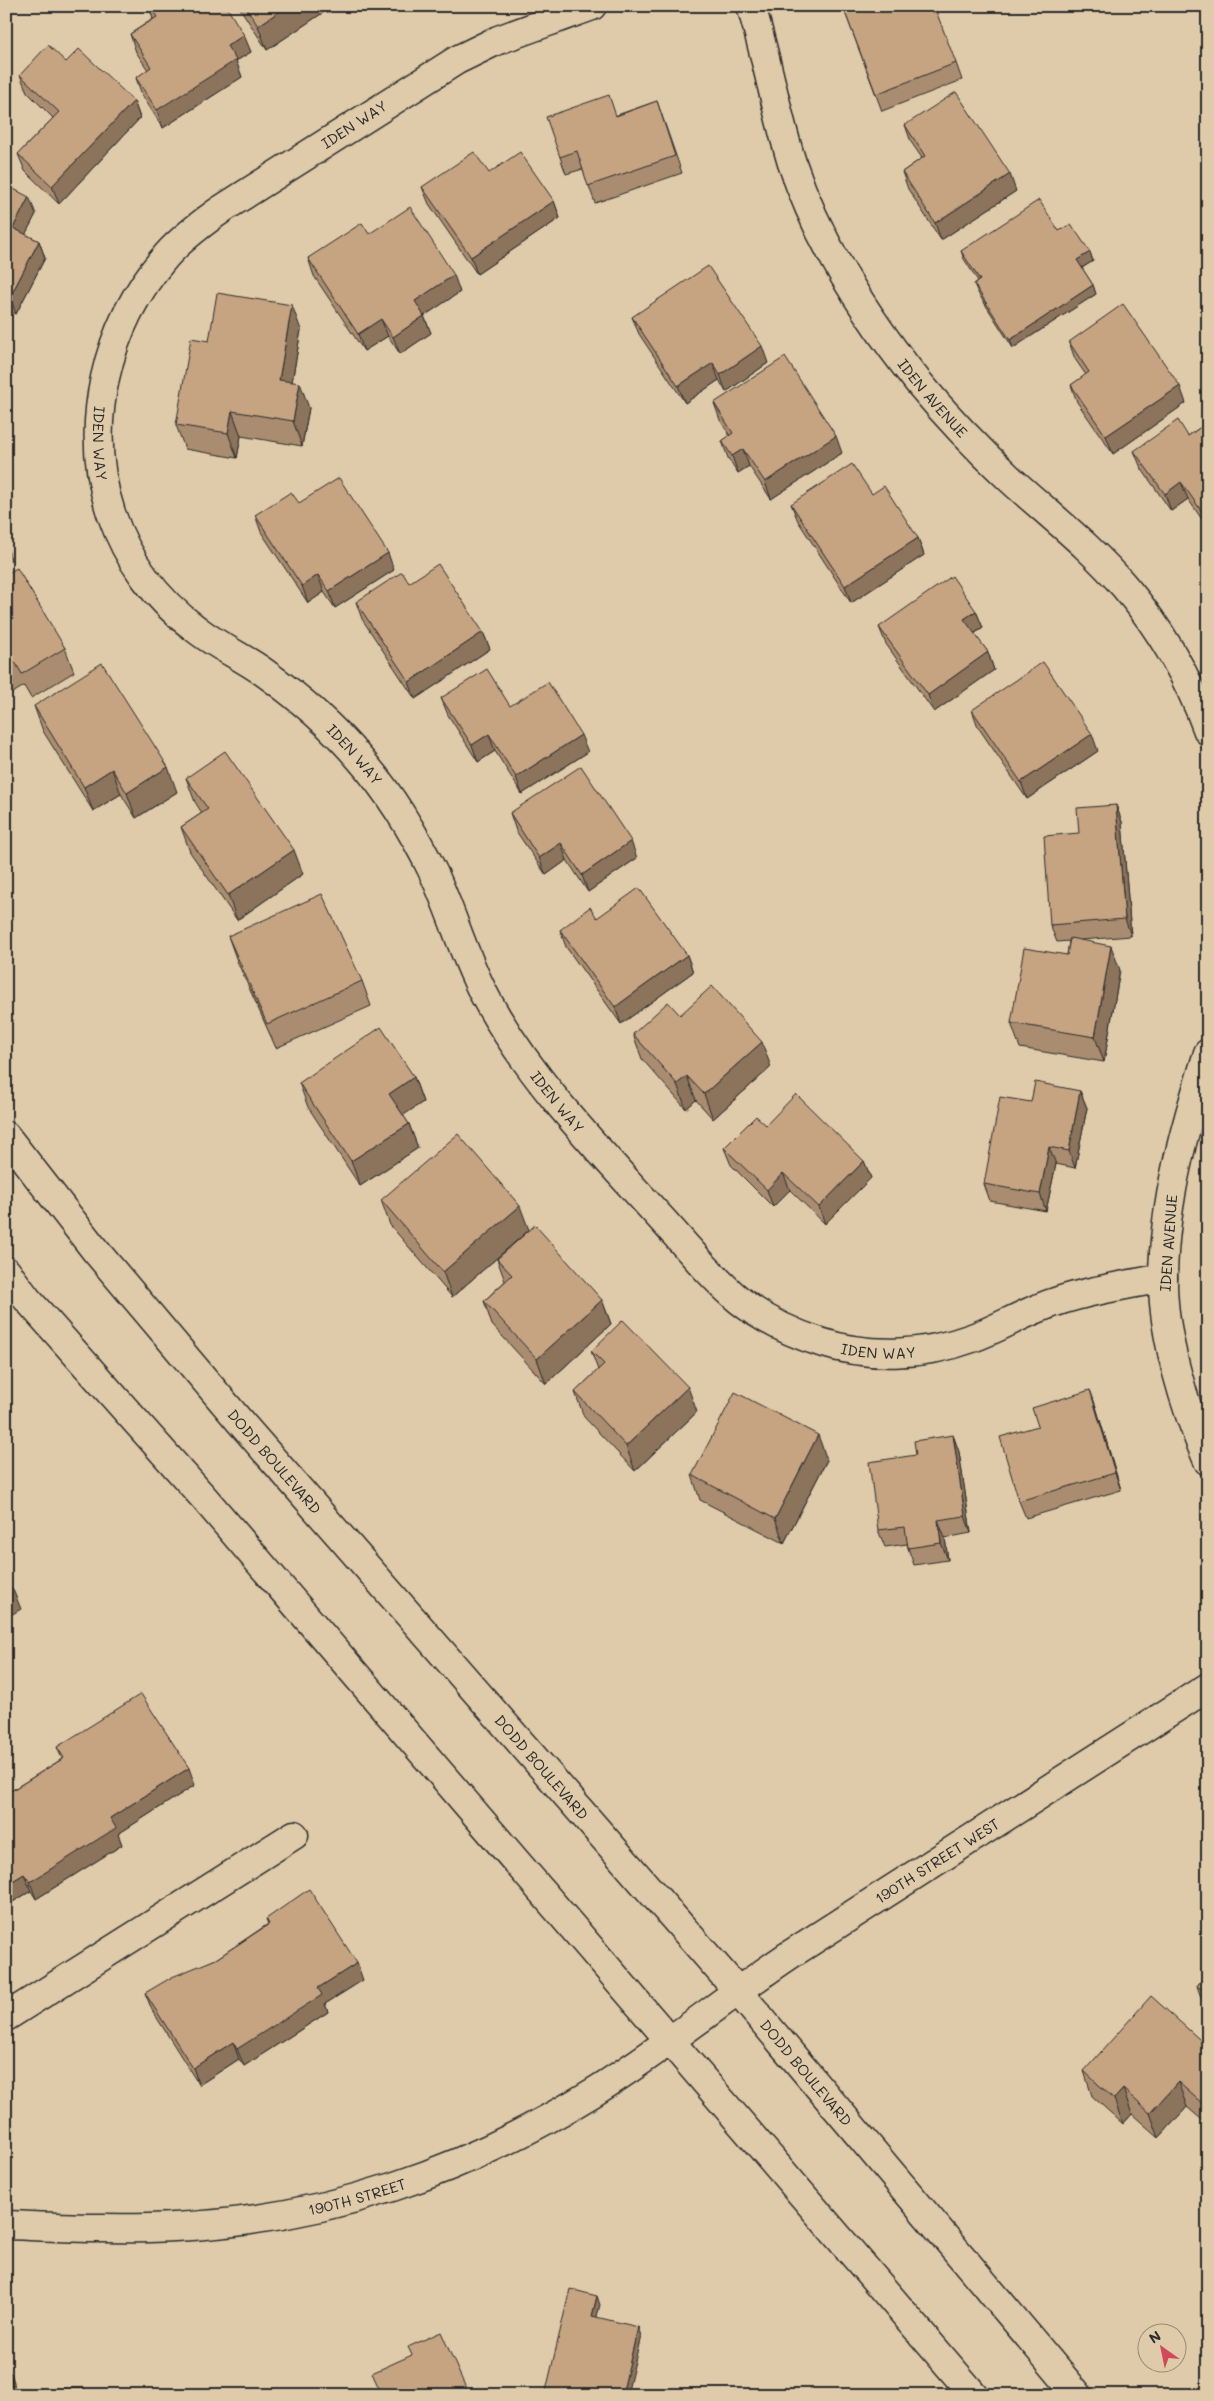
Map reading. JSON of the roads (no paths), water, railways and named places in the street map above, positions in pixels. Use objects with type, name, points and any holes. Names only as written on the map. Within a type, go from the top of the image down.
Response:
[{"type":"street","name":"IDEN WAY","points":[[592,6],[498,40],[450,64],[222,209],[194,229],[168,254],[146,281],[128,311],[114,344],[105,377],[100,412],[99,446],[103,482],[110,510],[121,538],[140,571],[174,611],[197,630],[261,670],[298,698],[331,727],[362,761],[390,797],[414,836],[435,876],[466,957],[484,996],[529,1066],[629,1182],[739,1300],[765,1318],[792,1332],[829,1345],[882,1353],[913,1352],[944,1347],[974,1338],[1039,1308],[1078,1294],[1163,1278]]},
{"type":"street","name":"IDEN AVENUE","points":[[751,6],[792,162],[806,202],[844,276],[880,331],[919,383],[962,432],[1009,478],[1093,553],[1125,587],[1154,626],[1179,666],[1208,731]]},
{"type":"street","name":"IDEN AVENUE","points":[[1208,1054],[1176,1164],[1167,1223],[1163,1278],[1166,1319],[1177,1368],[1184,1395],[1208,1461]]},
{"type":"street","name":"DODD BOULEVARD","points":[[6,1136],[95,1250],[248,1431],[737,1990],[1078,2395]]},
{"type":"street","points":[[6,1271],[27,1299],[205,1500],[974,2395]]},
{"type":"street","name":"190TH STREET WEST","points":[[670,2039],[737,1990],[1208,1687]]},
{"type":"street","points":[[6,2017],[294,1835]]},
{"type":"street","name":"190TH STREET","points":[[6,2225],[118,2228],[175,2227],[303,2212],[372,2194],[440,2172],[535,2126],[596,2091],[670,2039]]}]
